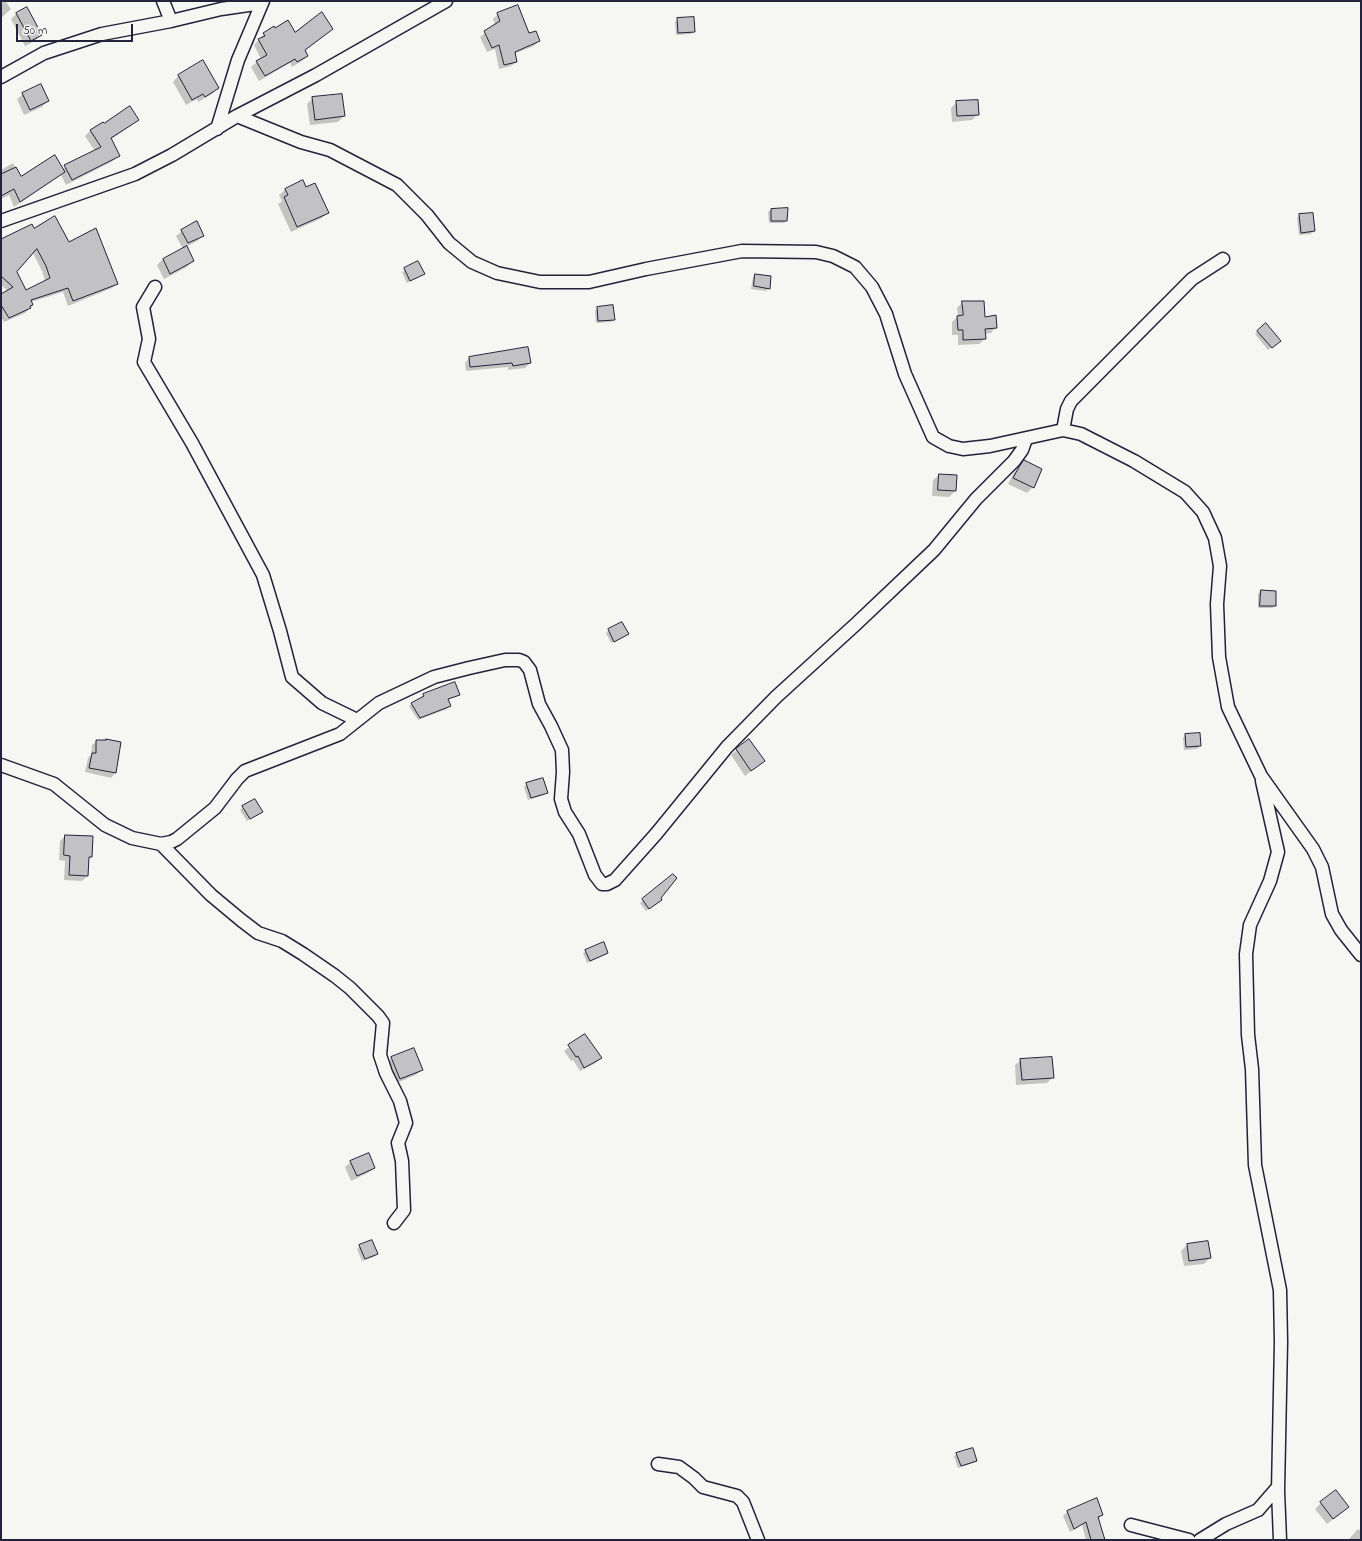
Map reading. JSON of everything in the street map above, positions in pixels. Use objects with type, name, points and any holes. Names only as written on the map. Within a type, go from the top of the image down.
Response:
[{"type":"street","points":[[163,1],[171,21]]},
{"type":"street","points":[[1,221],[135,174],[237,116],[316,76],[446,1]]},
{"type":"street","points":[[1,77],[44,53],[102,34],[263,2]]},
{"type":"street","points":[[216,129],[238,60],[263,2]]},
{"type":"street","points":[[237,116],[301,142],[330,150],[397,185],[427,215],[449,243],[472,262],[497,273],[540,282],[589,282],[646,269],[742,251],[816,252],[833,256],[855,267],[872,287],[886,314],[905,374],[933,437],[950,446],[963,449],[1026,439],[1063,430],[1081,434],[1134,461],[1185,492],[1203,512],[1215,538],[1220,566],[1217,604],[1219,656],[1228,707],[1261,776],[1314,849],[1322,868],[1332,914],[1341,930],[1361,955]]},
{"type":"street","points":[[1063,430],[1066,409],[1071,401],[1192,279],[1223,259]]},
{"type":"street","points":[[155,287],[143,307],[149,339],[144,362],[192,443],[263,575],[292,677],[322,703],[357,720]]},
{"type":"street","points":[[1,765],[54,784],[105,824],[132,838],[161,844],[171,842],[177,839],[215,808],[245,771],[340,734],[379,703],[434,677],[505,660],[519,660],[524,662],[530,670],[539,704],[562,750],[561,800],[565,812],[579,834],[595,875],[602,884],[608,884],[615,880],[656,834],[728,747],[776,697],[934,550],[976,499],[1014,461],[1022,450],[1026,439]]},
{"type":"street","points":[[1261,776],[1278,852],[1270,881],[1250,925],[1246,954],[1248,1034],[1252,1069],[1255,1166],[1280,1290],[1281,1342],[1278,1487],[1280,1540]]},
{"type":"street","points":[[161,844],[211,894],[240,920],[258,933],[282,941],[329,972],[350,988],[383,1023],[380,1054],[386,1073],[400,1101],[406,1122],[398,1142],[402,1162],[404,1210],[394,1223]]},
{"type":"street","points":[[658,1464],[679,1467],[703,1487],[737,1496],[743,1502],[758,1540]]},
{"type":"street","points":[[1200,1540],[1226,1524],[1258,1510],[1278,1487]]},
{"type":"street","points":[[1131,1525],[1189,1540]]},
{"type":"building","points":[[518,5],[529,33],[536,31],[540,41],[515,52],[517,62],[504,65],[499,45],[492,48],[484,31],[500,21],[497,13]]},
{"type":"building","points":[[27,7],[42,35],[31,41],[16,13]]},
{"type":"building","points":[[322,12],[333,29],[305,50],[308,56],[297,62],[295,59],[265,76],[256,61],[267,55],[258,39],[265,36],[263,33],[288,20],[295,32]]},
{"type":"building","points":[[694,17],[695,32],[678,33],[677,18]]},
{"type":"building","points":[[203,60],[219,88],[205,97],[203,94],[192,100],[178,75]]},
{"type":"building","points":[[41,84],[49,101],[30,110],[22,93]]},
{"type":"building","points":[[342,94],[345,116],[315,120],[312,97]]},
{"type":"building","points":[[978,100],[979,115],[957,116],[956,101]]},
{"type":"building","points":[[130,106],[139,120],[111,138],[120,156],[72,180],[64,165],[101,147],[90,130],[103,122],[104,123]]},
{"type":"building","points":[[55,155],[65,172],[20,202],[14,189],[1,196],[1,174],[16,167],[21,176]]},
{"type":"building","points":[[303,180],[306,187],[315,183],[329,213],[297,227],[284,197],[288,195],[285,189]]},
{"type":"building","points":[[788,208],[787,221],[771,221],[771,209]]},
{"type":"building","points":[[1313,213],[1315,231],[1301,233],[1299,214]]},
{"type":"building","points":[[55,216],[69,242],[96,228],[118,284],[73,301],[68,288],[31,300],[33,305],[30,306],[31,308],[9,318],[1,305],[1,294],[13,287],[1,276],[1,239],[32,224],[34,228]],"holes":[[[37,249],[46,266],[50,278],[26,290],[17,272]]]},
{"type":"building","points":[[197,221],[204,236],[188,243],[181,230]]},
{"type":"building","points":[[187,246],[194,261],[170,274],[163,259]]},
{"type":"building","points":[[418,261],[425,274],[410,281],[404,268]]},
{"type":"building","points":[[755,274],[771,276],[770,289],[754,286]]},
{"type":"building","points":[[962,301],[984,301],[985,317],[996,315],[997,328],[985,329],[986,339],[963,340],[963,330],[958,330],[957,316],[963,315]]},
{"type":"building","points":[[613,305],[615,320],[598,321],[597,307]]},
{"type":"building","points":[[1266,323],[1281,341],[1272,348],[1257,331]]},
{"type":"building","points":[[528,347],[531,363],[513,366],[512,363],[470,367],[469,357]]},
{"type":"building","points":[[1024,460],[1042,469],[1034,488],[1013,478]]},
{"type":"building","points":[[939,474],[957,475],[956,491],[938,490]]},
{"type":"building","points":[[1261,590],[1276,591],[1276,606],[1260,606]]},
{"type":"building","points":[[622,622],[629,634],[614,642],[608,629]]},
{"type":"building","points":[[455,682],[460,695],[448,699],[451,706],[420,718],[411,703],[424,696],[423,694]]},
{"type":"building","points":[[1200,733],[1201,746],[1186,747],[1185,734]]},
{"type":"building","points":[[106,739],[121,742],[116,773],[89,768],[92,753],[96,753],[96,740]]},
{"type":"building","points":[[749,739],[765,761],[751,771],[736,749]]},
{"type":"building","points":[[543,778],[548,793],[531,798],[526,783]]},
{"type":"building","points":[[255,799],[263,812],[250,819],[242,806]]},
{"type":"building","points":[[65,835],[93,836],[92,857],[89,857],[88,876],[69,875],[70,856],[64,855]]},
{"type":"building","points":[[673,874],[677,878],[661,898],[662,900],[649,909],[642,899]]},
{"type":"building","points":[[604,942],[608,953],[590,961],[585,950]]},
{"type":"building","points":[[585,1034],[602,1058],[584,1068],[578,1056],[576,1057],[568,1045]]},
{"type":"building","points":[[414,1048],[423,1070],[400,1079],[391,1057]]},
{"type":"building","points":[[1052,1057],[1054,1078],[1022,1080],[1020,1059]]},
{"type":"building","points":[[369,1153],[375,1168],[357,1176],[350,1161]]},
{"type":"building","points":[[372,1240],[378,1254],[365,1259],[359,1245]]},
{"type":"building","points":[[1208,1241],[1211,1258],[1189,1261],[1187,1244]]},
{"type":"building","points":[[973,1448],[977,1461],[961,1466],[956,1453]]},
{"type":"building","points":[[1336,1490],[1349,1507],[1333,1519],[1320,1502]]},
{"type":"building","points":[[1097,1498],[1103,1515],[1098,1517],[1105,1540],[1091,1540],[1086,1522],[1074,1529],[1067,1511]]}]
